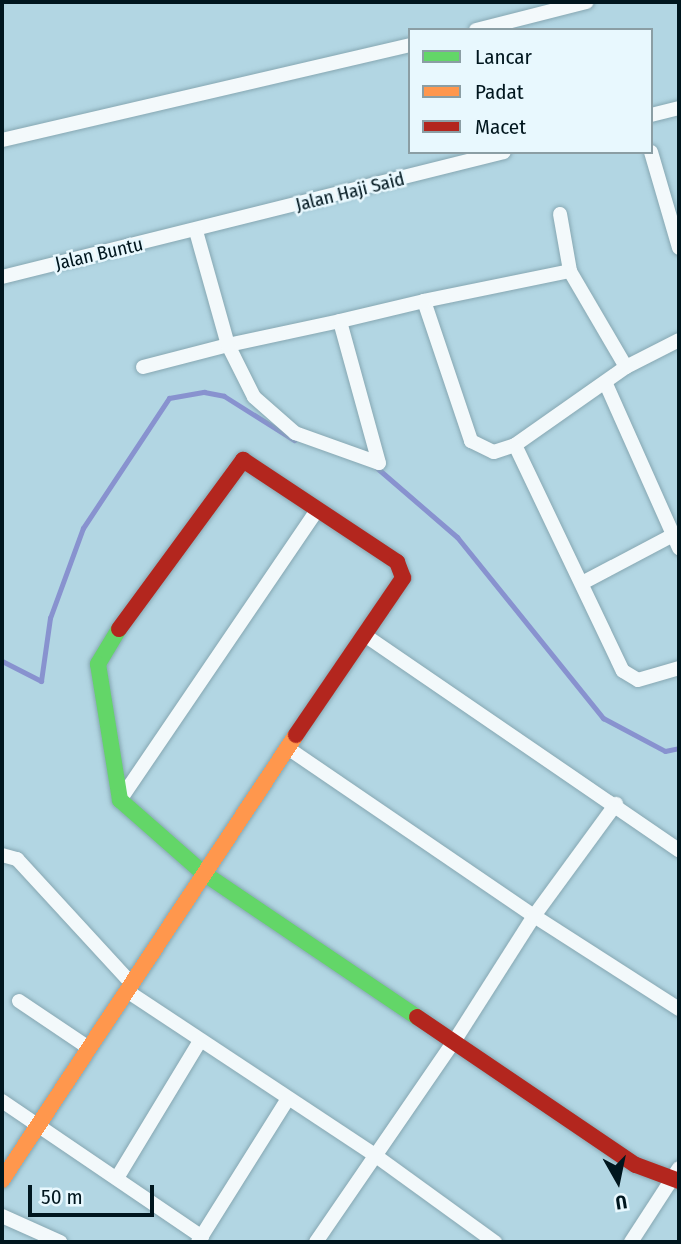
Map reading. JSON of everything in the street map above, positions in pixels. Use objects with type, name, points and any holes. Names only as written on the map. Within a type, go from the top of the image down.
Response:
[{"type":"street","points":[[484,28],[587,2]]},
{"type":"street","points":[[2,141],[408,45]]},
{"type":"street","points":[[653,114],[679,108]]},
{"type":"street","name":"Jalan Haji Said","points":[[196,231],[496,154]]},
{"type":"street","points":[[652,154],[679,248]]},
{"type":"street","points":[[561,214],[570,271],[626,367]]},
{"type":"street","points":[[196,231],[228,345],[254,397],[295,433],[379,463],[340,321]]},
{"type":"street","name":"Jalan Buntu","points":[[2,277],[196,231]]},
{"type":"street","points":[[143,368],[228,345],[570,271]]},
{"type":"street","points":[[424,301],[471,441],[494,452],[515,444],[606,384],[626,367],[679,340]]},
{"type":"street","points":[[584,582],[676,541],[606,384]]},
{"type":"street","points":[[515,444],[584,582],[623,671],[638,680],[679,668]]},
{"type":"street","points":[[2,1180],[202,872],[401,585],[404,573],[397,562],[239,461],[111,640],[98,664],[120,800],[202,872],[455,1040],[636,1165],[676,1176],[631,1242]]},
{"type":"street","points":[[120,800],[317,510]]},
{"type":"street","points":[[366,636],[679,849]]},
{"type":"street","points":[[289,749],[534,916],[679,1009]]},
{"type":"street","points":[[316,1242],[455,1040],[534,916],[616,804]]},
{"type":"street","points":[[2,855],[17,859],[129,988],[200,1041],[376,1156],[477,1237],[495,1242]]},
{"type":"street","points":[[19,1001],[89,1048]]},
{"type":"street","points":[[117,1178],[200,1041]]},
{"type":"street","points":[[2,1101],[117,1178],[200,1240],[287,1100]]},
{"type":"street","points":[[2,1216],[60,1242]]},
{"type":"waterway","points":[[2,661],[41,681],[50,618],[83,528],[169,398],[204,392],[224,396],[294,440]]},
{"type":"waterway","points":[[377,468],[457,537],[603,718],[665,751],[679,748]]},
{"type":"traffic: fast","points":[[119,629],[98,664],[120,800],[202,872],[417,1017]]},
{"type":"traffic: slow","points":[[2,1180],[296,735]]},
{"type":"traffic: jam","points":[[119,629],[243,460],[397,562],[403,578],[296,735]]},
{"type":"traffic: jam","points":[[417,1017],[636,1165],[679,1181]]}]
